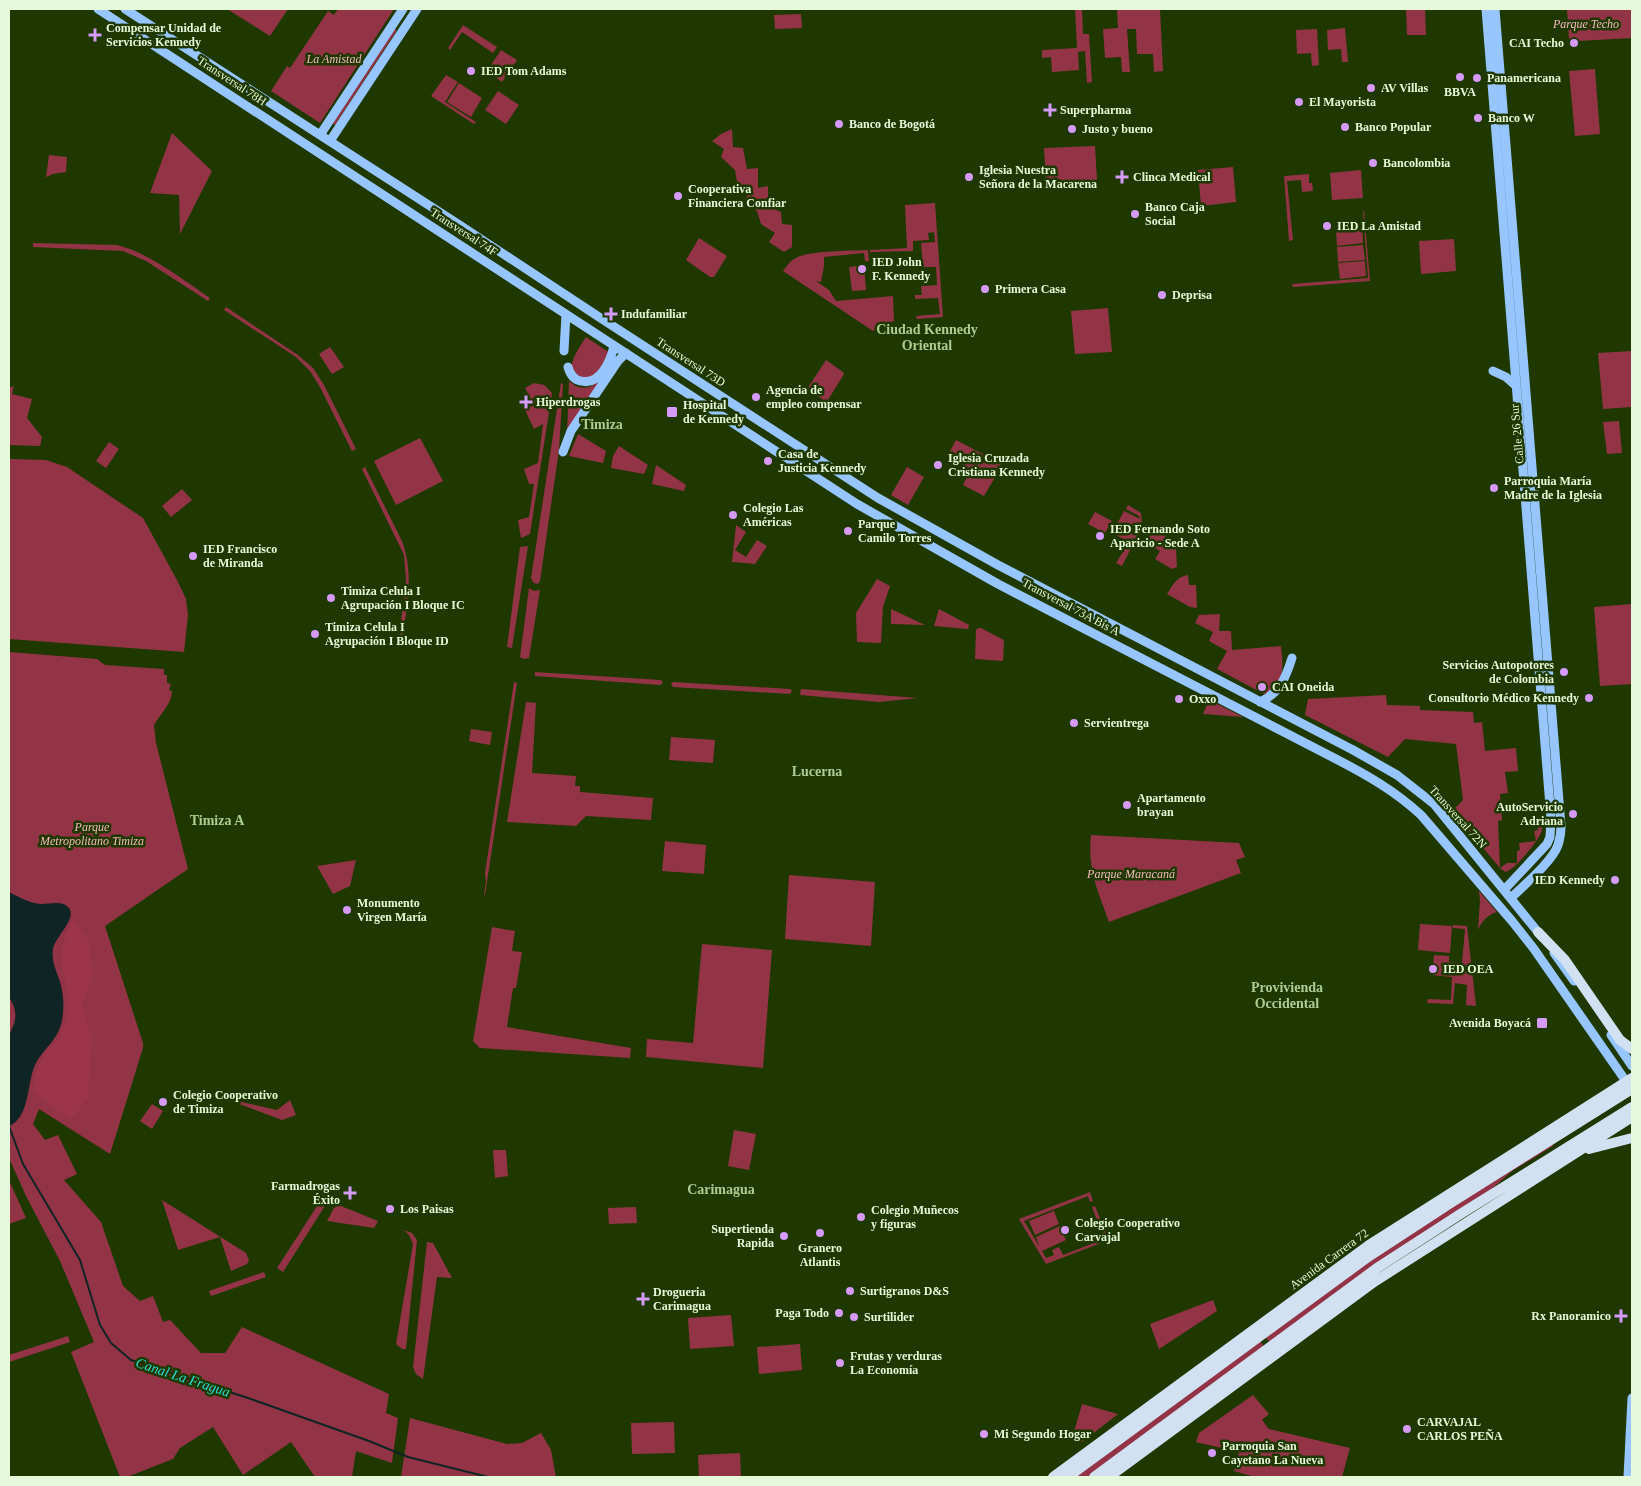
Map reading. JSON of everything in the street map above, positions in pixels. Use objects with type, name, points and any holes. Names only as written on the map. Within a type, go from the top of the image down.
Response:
[{"type":"highway","points":[[1538,932],[1565,960],[1620,1040],[1632,1049]]},
{"type":"highway","name":"Avenida Carrera 72","points":[[1053,1477],[1359,1252],[1632,1078]]},
{"type":"highway","name":"Avenida Carrera 72","points":[[1068,1477],[1392,1240],[1632,1090]]},
{"type":"highway","points":[[1094,1477],[1403,1251],[1632,1107]]},
{"type":"highway","points":[[1109,1477],[1380,1278],[1632,1118]]},
{"type":"highway","points":[[1574,1154],[1632,1138]]},
{"type":"highway","points":[[1449,1204],[1461,1186]]},
{"type":"highway","points":[[1462,1213],[1491,1206]]},
{"type":"highway","points":[[1392,1240],[1415,1215]]},
{"type":"highway","points":[[1380,1278],[1403,1251]]},
{"type":"highway","points":[[1212,1390],[1233,1385]]},
{"type":"highway","points":[[1165,1394],[1190,1386]]},
{"type":"main road","name":"Transversal 78H","points":[[98,9],[328,158]]},
{"type":"main road","name":"Transversal 78H","points":[[125,9],[333,144]]},
{"type":"main road","points":[[320,135],[403,9]]},
{"type":"main road","points":[[333,144],[416,9]]},
{"type":"main road","name":"Calle 26 Sur","points":[[1486,9],[1534,590],[1556,826],[1560,836],[1555,850],[1544,864],[1511,898]]},
{"type":"main road","name":"Calle 26 Sur","points":[[1496,9],[1556,826],[1547,844],[1504,890]]},
{"type":"main road","name":"Transversal 74F","points":[[333,144],[592,313]]},
{"type":"main road","name":"Transversal 74F","points":[[328,158],[614,346]]},
{"type":"main road","name":"Transversal 73D","points":[[592,313],[878,498]]},
{"type":"main road","points":[[564,351],[566,314]]},
{"type":"main road","points":[[568,367],[570,373],[578,381],[588,382],[593,380],[606,367],[614,346],[857,504],[869,505],[878,498]]},
{"type":"main road","points":[[563,452],[574,426],[618,361],[626,353]]},
{"type":"main road","points":[[1493,371],[1506,377],[1516,386]]},
{"type":"main road","name":"Transversal 73A Bis A","points":[[878,498],[998,565],[1282,713]]},
{"type":"main road","name":"Transversal 73A Bis A","points":[[857,504],[990,579],[1378,781],[1408,803],[1433,829],[1512,921],[1563,990],[1632,1090]]},
{"type":"main road","points":[[1260,702],[1269,698],[1279,688],[1286,676],[1292,658]]},
{"type":"main road","name":"Transversal 72N","points":[[1282,713],[1397,775],[1441,812],[1538,932],[1632,1066]]},
{"type":"main road","points":[[1628,1477],[1632,1398]]},
{"type":"green space","points":[[227,9],[288,9],[270,36]]},
{"type":"green space","name":"La Amistad","points":[[338,9],[394,9],[320,123],[271,91],[287,66],[290,68],[328,11],[334,15]]},
{"type":"green space","points":[[1075,9],[1082,9],[1083,34],[1089,34],[1092,82],[1087,83],[1085,51],[1078,52],[1079,70],[1052,72],[1051,57],[1042,58],[1042,50],[1077,48]]},
{"type":"green space","points":[[1117,9],[1160,9],[1163,71],[1154,72],[1153,54],[1137,54],[1136,29],[1127,29],[1130,72],[1122,72],[1121,57],[1105,58],[1103,29],[1118,28]]},
{"type":"green space","points":[[1406,9],[1425,9],[1426,35],[1407,35]]},
{"type":"green space","name":"Parque Techo","points":[[1567,9],[1632,9],[1632,38],[1578,41],[1577,38],[1569,39]]},
{"type":"green space","points":[[801,14],[802,28],[775,29],[774,15]]},
{"type":"green space","points":[[463,25],[497,47],[493,53],[462,32],[450,50],[448,48]]},
{"type":"green space","points":[[1345,28],[1348,62],[1342,62],[1341,49],[1328,50],[1327,30]]},
{"type":"green space","points":[[394,29],[397,30],[335,125],[332,123]]},
{"type":"green space","points":[[1317,29],[1319,65],[1312,66],[1311,53],[1297,54],[1296,30]]},
{"type":"green space","points":[[501,50],[517,60],[502,82],[487,71]]},
{"type":"green space","points":[[1595,69],[1600,134],[1575,136],[1569,71]]},
{"type":"green space","points":[[446,75],[458,82],[445,102],[476,122],[474,124],[431,96]]},
{"type":"green space","points":[[459,83],[482,98],[471,117],[447,102]]},
{"type":"green space","points":[[498,91],[519,105],[506,124],[485,110]]},
{"type":"green space","points":[[732,129],[733,147],[743,148],[747,169],[758,168],[758,188],[768,186],[768,206],[781,212],[782,224],[792,225],[792,247],[784,252],[769,242],[775,233],[761,224],[757,211],[745,200],[750,190],[737,182],[735,170],[721,157],[724,149],[712,141]]},
{"type":"green space","points":[[172,133],[212,171],[180,234],[179,195],[150,193]]},
{"type":"green space","points":[[1095,146],[1097,180],[1046,183],[1044,148]]},
{"type":"green space","points":[[49,155],[67,157],[66,172],[46,177]]},
{"type":"green space","points":[[1233,167],[1236,202],[1201,206],[1198,170]]},
{"type":"green space","points":[[1361,170],[1363,198],[1332,200],[1330,173]]},
{"type":"green space","points":[[1309,174],[1309,183],[1312,183],[1313,191],[1302,192],[1301,180],[1287,181],[1293,240],[1289,241],[1284,176]]},
{"type":"green space","points":[[935,203],[943,317],[917,319],[916,316],[940,314],[938,298],[915,299],[915,295],[922,295],[921,286],[937,285],[936,267],[923,267],[921,243],[935,242],[934,232],[928,233],[929,240],[913,241],[913,251],[870,253],[870,250],[907,248],[905,205]]},
{"type":"green space","points":[[1363,211],[1370,281],[1293,287],[1292,284],[1368,278]]},
{"type":"green space","points":[[1362,228],[1363,243],[1337,246],[1336,230]]},
{"type":"green space","points":[[699,238],[727,256],[714,277],[710,277],[686,260]]},
{"type":"green space","points":[[1454,239],[1456,271],[1421,274],[1419,241]]},
{"type":"green space","points":[[33,243],[117,245],[153,260],[210,298],[208,301],[146,261],[123,251],[33,247]]},
{"type":"green space","points":[[1363,245],[1365,260],[1338,262],[1337,247]]},
{"type":"green space","points":[[868,250],[869,261],[865,261],[864,253],[824,257],[821,282],[816,281],[829,290],[836,301],[893,296],[894,321],[881,325],[873,331],[783,271],[789,263],[800,256]]},
{"type":"green space","points":[[1365,261],[1366,276],[1340,279],[1338,263]]},
{"type":"green space","points":[[864,265],[866,290],[852,291],[849,267]]},
{"type":"green space","points":[[226,307],[298,355],[313,368],[324,385],[356,449],[352,451],[310,371],[296,357],[224,310]]},
{"type":"green space","points":[[1108,308],[1112,352],[1075,354],[1071,311]]},
{"type":"green space","points":[[586,337],[610,353],[594,375],[578,379],[571,368],[575,356]]},
{"type":"green space","points":[[330,347],[344,367],[332,374],[319,354]]},
{"type":"green space","points":[[1632,351],[1632,407],[1603,409],[1598,353]]},
{"type":"green space","points":[[826,360],[844,374],[828,400],[825,401],[807,389]]},
{"type":"green space","points":[[601,380],[567,434],[569,381],[577,387],[585,388]]},
{"type":"green space","points":[[534,383],[544,385],[552,393],[530,534],[521,538],[518,520],[529,517],[534,484],[529,484],[524,469],[538,463],[543,424],[534,429],[525,410],[534,405],[525,388]]},
{"type":"green space","points":[[561,383],[563,384],[559,450],[540,581],[536,584],[531,578]]},
{"type":"green space","points":[[14,386],[12,394],[32,399],[27,418],[42,437],[40,446],[9,445],[9,388]]},
{"type":"green space","points":[[1619,421],[1622,453],[1607,454],[1603,422]]},
{"type":"green space","points":[[578,434],[606,451],[603,463],[569,456]]},
{"type":"green space","points":[[420,438],[443,481],[396,505],[374,461]]},
{"type":"green space","points":[[956,440],[1000,463],[1000,469],[984,496],[963,485],[971,469],[947,457]]},
{"type":"green space","points":[[109,442],[119,449],[106,468],[96,461]]},
{"type":"green space","points":[[619,446],[648,465],[644,474],[611,468],[613,456]]},
{"type":"green space","points":[[9,459],[46,460],[67,467],[143,518],[186,599],[188,615],[184,652],[9,639]]},
{"type":"green space","points":[[656,465],[686,485],[684,491],[652,484]]},
{"type":"green space","points":[[365,467],[402,541],[406,554],[409,580],[401,647],[398,647],[406,580],[404,555],[362,469]]},
{"type":"green space","points":[[907,467],[924,477],[908,505],[891,495]]},
{"type":"green space","points":[[182,489],[192,500],[171,517],[162,506]]},
{"type":"green space","points":[[1128,505],[1141,513],[1142,526],[1122,566],[1116,563],[1129,542],[1112,533],[1124,511],[1140,519],[1139,516],[1126,509]]},
{"type":"green space","points":[[1095,512],[1112,521],[1105,533],[1088,524]]},
{"type":"green space","points":[[736,525],[746,532],[735,550],[746,557],[757,540],[767,546],[755,564],[732,562]]},
{"type":"green space","points":[[1165,532],[1166,549],[1176,549],[1177,567],[1172,569],[1155,559],[1160,551],[1144,542],[1152,534]]},
{"type":"green space","points":[[528,546],[512,648],[507,647],[520,547]]},
{"type":"green space","points":[[1188,575],[1189,585],[1196,585],[1197,608],[1190,607],[1167,594],[1178,580]]},
{"type":"green space","points":[[877,579],[890,586],[883,607],[881,643],[857,642],[856,613]]},
{"type":"green space","points":[[529,588],[534,591],[540,590],[529,658],[524,659],[520,657]]},
{"type":"green space","points":[[1632,604],[1632,684],[1600,686],[1594,607]]},
{"type":"green space","points":[[891,609],[923,624],[925,625],[891,624]]},
{"type":"green space","points":[[939,609],[969,625],[968,629],[934,626]]},
{"type":"green space","points":[[1220,614],[1219,631],[1231,631],[1232,650],[1281,646],[1282,674],[1280,680],[1271,691],[1264,694],[1217,669],[1227,651],[1209,641],[1213,632],[1195,623],[1199,615]]},
{"type":"green space","points":[[978,628],[1004,640],[1003,661],[975,659],[976,630]]},
{"type":"green space","name":"Parque Metropolitano Timiza","points":[[9,652],[97,659],[105,665],[164,669],[164,675],[167,675],[167,683],[171,684],[169,690],[172,691],[168,705],[154,725],[156,743],[188,869],[105,926],[143,1043],[110,1154],[39,1109],[33,1124],[45,1140],[58,1135],[77,1174],[64,1180],[101,1222],[123,1286],[140,1301],[153,1296],[163,1322],[170,1320],[201,1353],[225,1353],[242,1327],[389,1394],[386,1413],[398,1418],[392,1463],[356,1451],[352,1477],[315,1477],[291,1442],[243,1475],[213,1427],[180,1448],[173,1459],[127,1477],[120,1477],[71,1352],[94,1342],[60,1261],[26,1196],[9,1158]]},
{"type":"green space","points":[[535,672],[661,680],[663,683],[660,685],[535,676]]},
{"type":"green space","points":[[514,682],[517,683],[484,895],[485,873]]},
{"type":"green space","points":[[673,682],[790,689],[792,691],[790,694],[673,687],[671,684]]},
{"type":"green space","points":[[801,689],[918,698],[879,702],[800,695]]},
{"type":"green space","points":[[1386,695],[1387,705],[1420,706],[1420,710],[1473,712],[1474,723],[1482,722],[1485,751],[1516,748],[1518,771],[1505,772],[1508,793],[1500,794],[1502,820],[1498,821],[1500,868],[1452,811],[1463,800],[1456,744],[1405,739],[1388,757],[1305,715],[1308,699]]},
{"type":"green space","points":[[1209,700],[1243,717],[1203,714]]},
{"type":"green space","points":[[526,702],[536,703],[532,773],[576,776],[575,786],[580,786],[580,792],[653,798],[651,820],[586,816],[576,826],[507,822]]},
{"type":"green space","points":[[471,729],[492,732],[490,745],[469,741]]},
{"type":"green space","points":[[671,737],[715,740],[713,763],[669,760]]},
{"type":"green space","points":[[1543,816],[1543,827],[1539,837],[1535,843],[1514,867],[1505,872],[1500,868],[1507,863],[1517,863],[1517,851],[1520,850],[1519,843],[1536,841],[1534,831],[1538,830],[1536,817]]},
{"type":"green space","name":"Parque Maracaná","points":[[1091,835],[1239,843],[1245,857],[1236,860],[1241,873],[1109,922],[1097,890],[1092,869]]},
{"type":"green space","points":[[665,841],[706,845],[704,874],[662,871]]},
{"type":"green space","points":[[356,860],[350,886],[333,894],[317,866]]},
{"type":"green space","points":[[789,875],[875,882],[871,946],[785,939]]},
{"type":"green space","points":[[1479,891],[1497,912],[1485,919],[1478,930],[1480,901]]},
{"type":"green space","points":[[1420,924],[1452,926],[1450,953],[1418,950]]},
{"type":"green space","points":[[1453,925],[1467,926],[1476,1006],[1466,1005],[1467,985],[1455,983],[1453,1004],[1427,1003],[1428,999],[1451,1000],[1452,977],[1432,975],[1434,955],[1449,956],[1449,962],[1462,963],[1465,929],[1453,928]]},
{"type":"green space","points":[[492,927],[515,931],[512,951],[522,952],[516,988],[513,988],[507,1027],[631,1048],[630,1058],[480,1048],[473,1041]]},
{"type":"green space","points":[[702,944],[772,950],[763,1068],[646,1057],[647,1039],[693,1043]]},
{"type":"green space","points":[[220,1097],[277,1110],[290,1100],[296,1115],[282,1120]]},
{"type":"green space","points":[[152,1104],[163,1111],[152,1129],[140,1121]]},
{"type":"green space","points":[[734,1130],[756,1134],[749,1170],[728,1166]]},
{"type":"green space","points":[[1552,1144],[1553,1146],[1512,1171],[1487,1193],[1270,1343],[1264,1335],[1352,1270]]},
{"type":"green space","points":[[493,1150],[506,1150],[508,1176],[495,1178]]},
{"type":"green space","points":[[9,1180],[26,1218],[9,1224]]},
{"type":"green space","points":[[324,1192],[330,1198],[283,1272],[277,1268],[319,1203]]},
{"type":"green space","points":[[1090,1192],[1093,1201],[1090,1202],[1088,1196],[1024,1221],[1039,1246],[1036,1237],[1060,1226],[1066,1240],[1042,1251],[1046,1258],[1054,1255],[1052,1250],[1059,1247],[1063,1255],[1104,1239],[1092,1207],[1095,1206],[1109,1240],[1046,1264],[1019,1219]]},
{"type":"green space","points":[[162,1200],[246,1253],[249,1260],[247,1264],[231,1271],[220,1237],[178,1250]]},
{"type":"green space","points":[[337,1206],[378,1221],[374,1228],[327,1221]]},
{"type":"green space","points":[[636,1207],[637,1223],[609,1224],[608,1208]]},
{"type":"green space","points":[[1054,1211],[1059,1224],[1035,1235],[1029,1221]]},
{"type":"green space","points":[[404,1230],[412,1233],[417,1240],[406,1349],[402,1349],[396,1344],[413,1244],[409,1235]]},
{"type":"green space","points":[[427,1242],[433,1243],[452,1278],[437,1277],[423,1379],[416,1374],[413,1367]]},
{"type":"green space","points":[[264,1272],[266,1277],[211,1296],[209,1291]]},
{"type":"green space","points":[[1213,1300],[1217,1311],[1159,1349],[1150,1324]]},
{"type":"green space","points":[[731,1315],[734,1346],[690,1349],[688,1318]]},
{"type":"green space","points":[[68,1336],[70,1342],[9,1362],[9,1355]]},
{"type":"green space","points":[[1259,1339],[1264,1347],[1088,1477],[1073,1477]]},
{"type":"green space","points":[[800,1344],[802,1370],[759,1374],[757,1347]]},
{"type":"green space","points":[[1253,1395],[1269,1414],[1262,1420],[1269,1429],[1350,1448],[1342,1477],[1255,1477],[1234,1471],[1239,1452],[1196,1442],[1199,1433]]},
{"type":"green space","points":[[1082,1404],[1118,1414],[1082,1442],[1072,1439]]},
{"type":"green space","points":[[410,1418],[507,1444],[522,1443],[541,1433],[551,1450],[556,1477],[401,1477]]},
{"type":"green space","points":[[674,1422],[675,1453],[632,1454],[631,1423]]},
{"type":"green space","points":[[740,1453],[741,1477],[699,1477],[698,1455]]},
{"type":"shaded area","points":[[73,917],[88,940],[93,976],[82,1005],[92,1038],[88,1098],[72,1118],[55,1109],[34,1091],[39,1064],[60,1034],[66,1018],[68,1008],[67,993],[66,982],[61,968],[61,959],[64,941]]},
{"type":"water","points":[[9,892],[24,900],[41,904],[63,904],[71,912],[68,923],[53,949],[54,962],[63,994],[62,1022],[56,1036],[35,1065],[21,1115],[16,1122],[9,1126],[9,1035],[14,1025],[15,1011],[9,997]]},
{"type":"waterway","name":"Canal La Fragua","points":[[9,1126],[23,1164],[80,1260],[100,1325],[111,1343],[131,1360],[248,1398],[369,1441],[408,1457],[488,1477]]},
{"type":"place","name":"Compensar Unidad de Servicios Kennedy","points":[[95,35]]},
{"type":"place","name":"CAI Techo","points":[[1574,43]]},
{"type":"place","name":"IED Tom Adams","points":[[471,71]]},
{"type":"place","name":"BBVA","points":[[1460,77]]},
{"type":"place","name":"Panamericana","points":[[1477,78]]},
{"type":"place","name":"AV Villas","points":[[1371,88]]},
{"type":"place","name":"El Mayorista","points":[[1299,102]]},
{"type":"place","name":"Superpharma","points":[[1050,110]]},
{"type":"place","name":"Banco W","points":[[1478,118]]},
{"type":"place","name":"Banco de Bogotá","points":[[839,124]]},
{"type":"place","name":"Banco Popular","points":[[1345,127]]},
{"type":"place","name":"Justo y bueno","points":[[1072,129]]},
{"type":"place","name":"Bancolombia","points":[[1373,163]]},
{"type":"place","name":"Iglesia Nuestra Señora de la Macarena","points":[[969,177]]},
{"type":"place","name":"Clinca Medical","points":[[1122,177]]},
{"type":"place","name":"Cooperativa Financiera Confiar","points":[[678,196]]},
{"type":"place","name":"Banco Caja Social","points":[[1135,214]]},
{"type":"place","name":"IED La Amistad","points":[[1327,226]]},
{"type":"place","name":"IED John F. Kennedy","points":[[862,269]]},
{"type":"place","name":"Primera Casa","points":[[985,289]]},
{"type":"place","name":"Deprisa","points":[[1162,295]]},
{"type":"place","name":"Indufamiliar","points":[[611,314]]},
{"type":"place","name":"Agencia de empleo compensar","points":[[756,397]]},
{"type":"place","name":"Hiperdrogas","points":[[526,402]]},
{"type":"place","name":"Hospital de Kennedy","points":[[672,412]]},
{"type":"place","name":"Casa de Justicia Kennedy","points":[[768,461]]},
{"type":"place","name":"Iglesia Cruzada Cristiana Kennedy","points":[[938,465]]},
{"type":"place","name":"Parroquia María Madre de la Iglesia","points":[[1494,488]]},
{"type":"place","name":"Colegio Las Américas","points":[[733,515]]},
{"type":"place","name":"Parque Camilo Torres","points":[[848,531]]},
{"type":"place","name":"IED Fernando Soto Aparicio - Sede A","points":[[1100,536]]},
{"type":"place","name":"IED Francisco de Miranda","points":[[193,556]]},
{"type":"place","name":"Timiza Celula I Agrupación I Bloque IC","points":[[331,598]]},
{"type":"place","name":"Timiza Celula I Agrupación I Bloque ID","points":[[315,634]]},
{"type":"place","name":"Servicios Autopotores de Colombia","points":[[1564,672]]},
{"type":"place","name":"CAI Oneida","points":[[1262,687]]},
{"type":"place","name":"Consultorio Médico Kennedy","points":[[1589,698]]},
{"type":"place","name":"Oxxo","points":[[1179,699]]},
{"type":"place","name":"Servientrega","points":[[1074,723]]},
{"type":"place","name":"Apartamento brayan","points":[[1127,805]]},
{"type":"place","name":"AutoServicio Adriana","points":[[1573,814]]},
{"type":"place","name":"IED Kennedy","points":[[1615,880]]},
{"type":"place","name":"Monumento Virgen María","points":[[347,910]]},
{"type":"place","name":"IED OEA","points":[[1433,969]]},
{"type":"place","name":"Avenida Boyacá","points":[[1542,1023]]},
{"type":"place","name":"Colegio Cooperativo de Timiza","points":[[163,1102]]},
{"type":"place","name":"Farmadrogas Éxito","points":[[350,1193]]},
{"type":"place","name":"Los Paisas","points":[[390,1209]]},
{"type":"place","name":"Colegio Muñecos y figuras","points":[[861,1217]]},
{"type":"place","name":"Colegio Cooperativo Carvajal","points":[[1065,1230]]},
{"type":"place","name":"Granero Atlantis","points":[[820,1233]]},
{"type":"place","name":"Supertienda Rapida","points":[[784,1236]]},
{"type":"place","name":"Surtigranos D&S","points":[[850,1291]]},
{"type":"place","name":"Drogueria Carimagua","points":[[643,1299]]},
{"type":"place","name":"Paga Todo","points":[[839,1313]]},
{"type":"place","name":"Rx Panoramico","points":[[1621,1316]]},
{"type":"place","name":"Surtilider","points":[[854,1317]]},
{"type":"place","name":"Frutas y verduras La Economía","points":[[840,1363]]},
{"type":"place","name":"CARVAJAL CARLOS PEÑA","points":[[1407,1429]]},
{"type":"place","name":"Mi Segundo Hogar","points":[[984,1434]]},
{"type":"place","name":"Parroquia San Cayetano La Nueva","points":[[1212,1453]]},
{"type":"district","name":"Ciudad Kennedy Oriental","points":[[927,338]]},
{"type":"district","name":"Timiza","points":[[602,424]]},
{"type":"district","name":"Lucerna","points":[[817,771]]},
{"type":"district","name":"Timiza A","points":[[217,820]]},
{"type":"district","name":"Provivienda Occidental","points":[[1287,996]]},
{"type":"district","name":"Carimagua","points":[[721,1189]]}]
